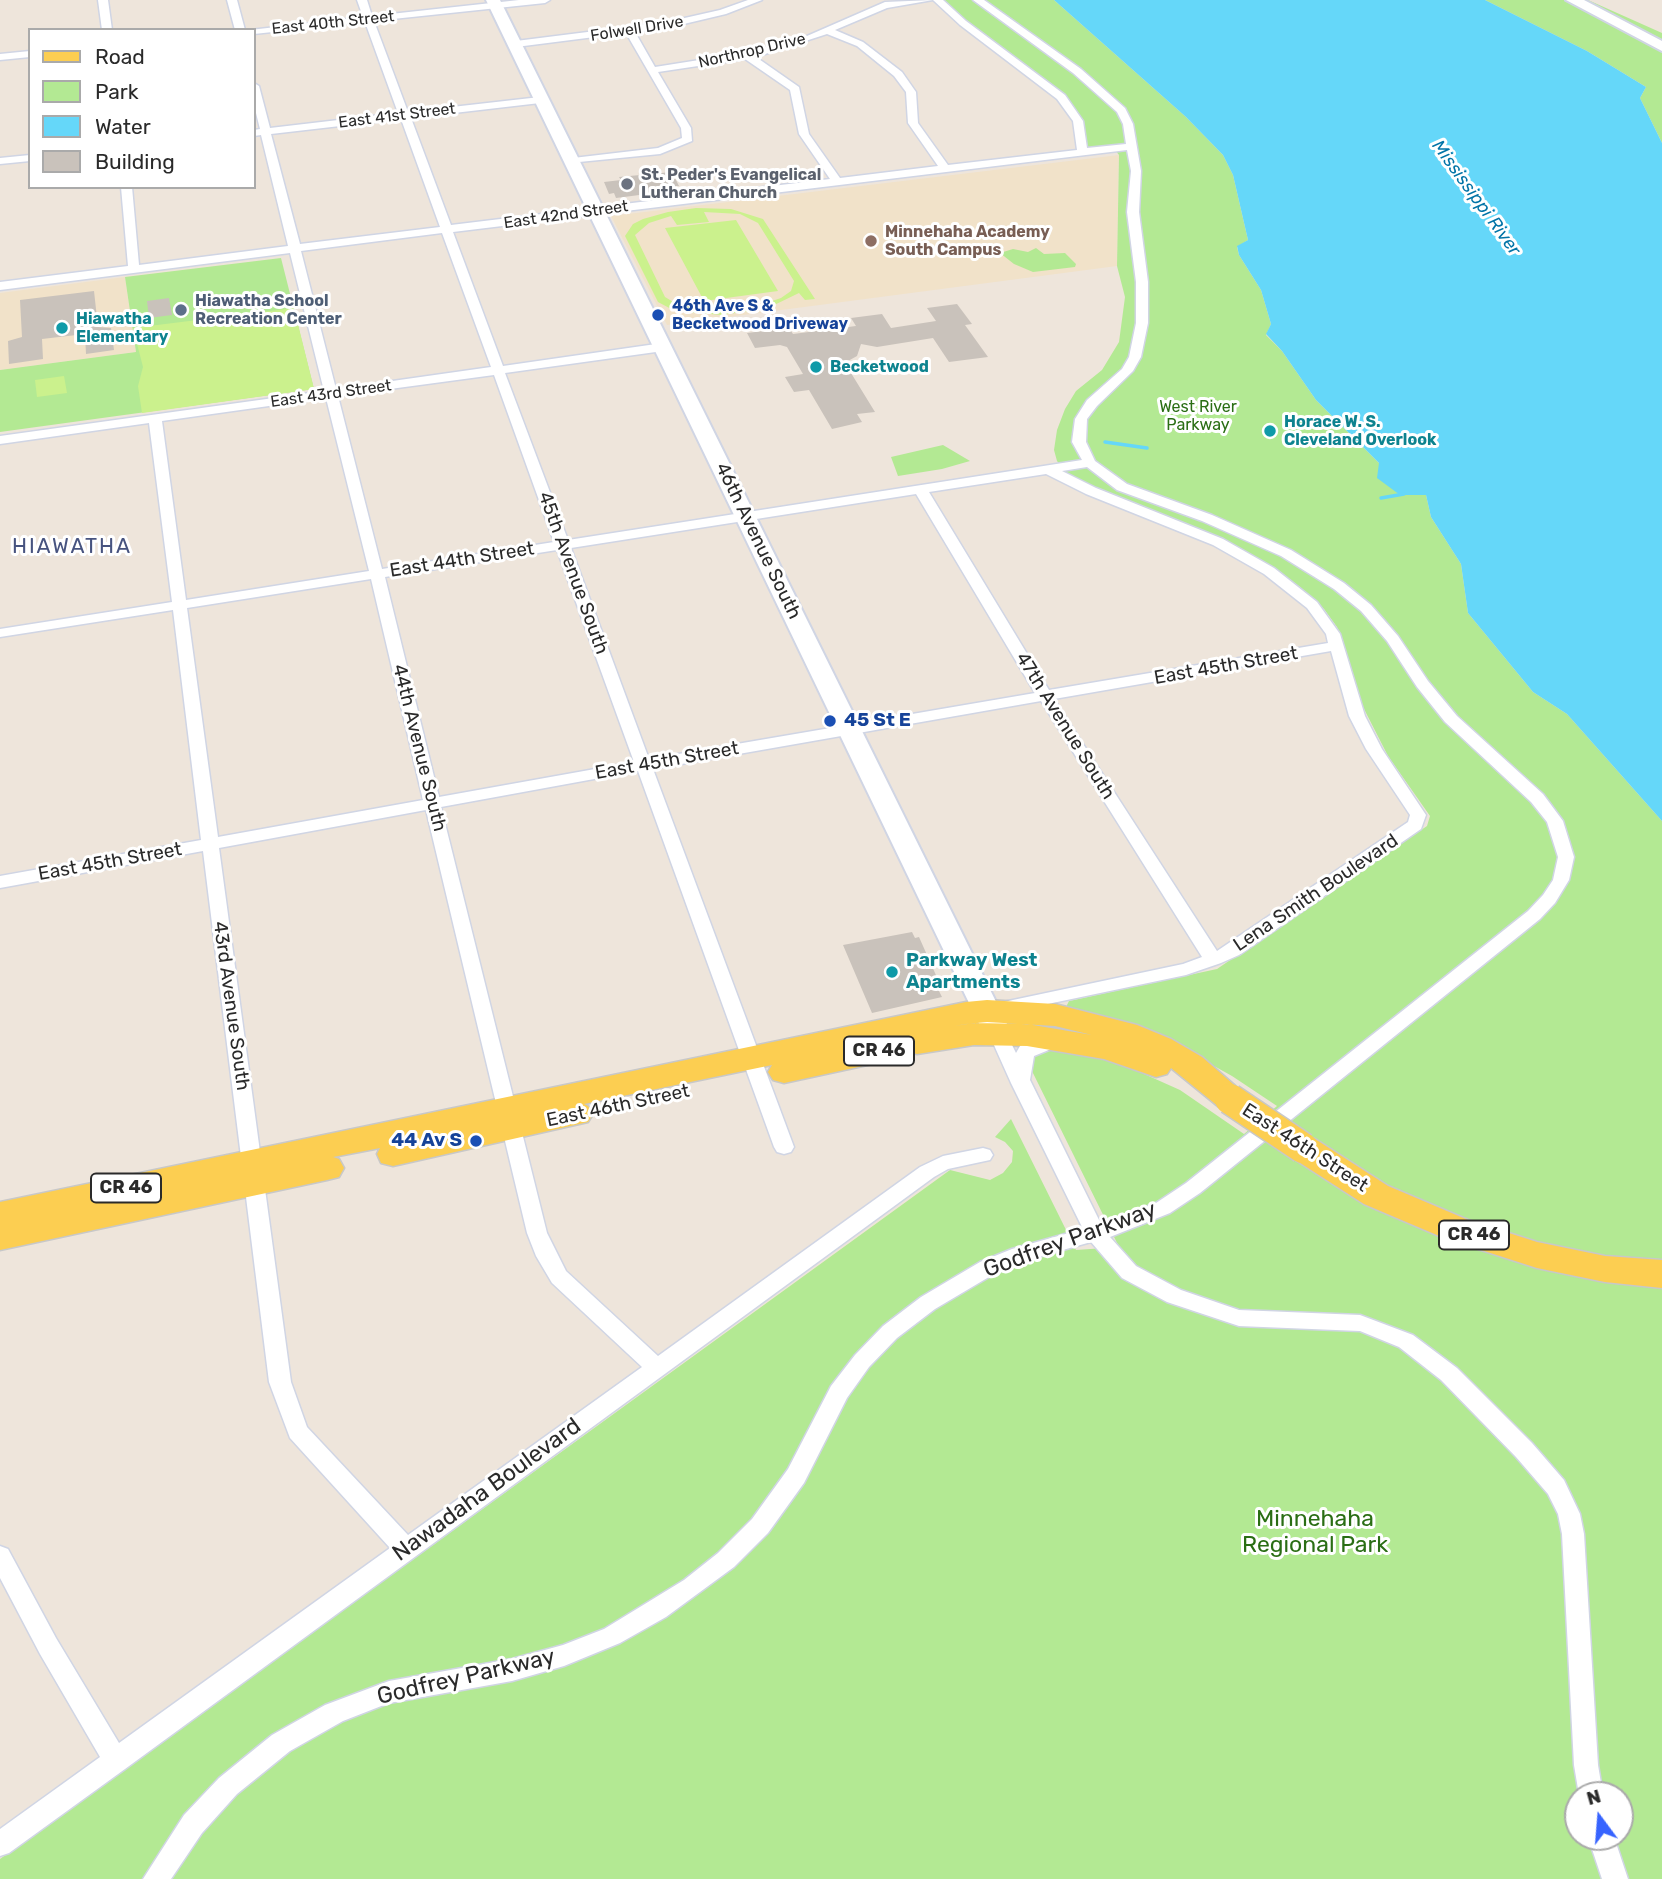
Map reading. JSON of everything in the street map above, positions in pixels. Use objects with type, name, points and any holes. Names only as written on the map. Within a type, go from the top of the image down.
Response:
[{"type":"main road","name":"East 46th Street","points":[[0,1237],[253,1173],[511,1118],[757,1067],[952,1036],[992,1022],[1055,1015],[1126,1033],[1160,1047],[1191,1065],[1230,1099],[1338,1173],[1376,1195],[1456,1229],[1537,1255],[1605,1269],[1662,1274]]},
{"type":"main road","name":"East 46th Street","points":[[992,1022],[1108,1049],[1143,1060],[1230,1099]]},
{"type":"main road","name":"East 46th Street","points":[[0,1214],[253,1173]]},
{"type":"street","points":[[103,0],[107,28]]},
{"type":"street","points":[[232,0],[239,28]]},
{"type":"street","name":"45th Avenue South","points":[[362,0],[784,1146]]},
{"type":"street","name":"East 40th Street","points":[[256,31],[494,3],[545,0]]},
{"type":"street","name":"Folwell Drive","points":[[516,44],[630,32],[710,16],[757,0]]},
{"type":"street","name":"Northrop Drive","points":[[653,70],[748,56],[828,31],[885,5],[928,0]]},
{"type":"street","points":[[939,0],[963,23],[1061,97],[1078,121],[1081,148],[1085,152]]},
{"type":"street","points":[[978,0],[1057,55],[1110,99],[1125,117],[1133,146],[1136,171],[1134,234],[1143,304],[1140,335],[1136,357],[1127,371],[1085,411],[1081,419],[1079,442],[1090,463]]},
{"type":"street","points":[[1573,0],[1662,47]]},
{"type":"street","name":"46th Avenue South","points":[[494,3],[1095,1233],[1129,1272],[1174,1296],[1208,1310],[1239,1318],[1360,1324],[1377,1328],[1406,1341],[1443,1368],[1524,1450],[1556,1487],[1569,1514],[1573,1534],[1589,1781]]},
{"type":"street","points":[[828,31],[860,44],[906,82],[911,92],[914,123],[946,169]]},
{"type":"street","points":[[573,162],[660,151],[688,139],[686,128],[630,32]]},
{"type":"street","points":[[0,57],[28,54]]},
{"type":"street","points":[[748,56],[795,89],[804,134],[838,182]]},
{"type":"street","name":"East 41st Street","points":[[259,132],[540,100]]},
{"type":"street","name":"44th Avenue South","points":[[256,104],[259,132],[293,250],[377,574],[537,1233],[545,1256],[559,1277],[657,1367]]},
{"type":"street","name":"East 42nd Street","points":[[0,286],[1133,146]]},
{"type":"street","points":[[0,161],[28,158]]},
{"type":"street","points":[[126,189],[134,270]]},
{"type":"street","name":"East 43rd Street","points":[[0,440],[663,347]]},
{"type":"street","name":"43rd Avenue South","points":[[155,418],[280,1382],[298,1432],[406,1549]]},
{"type":"street","name":"East 44th Street","points":[[0,633],[1090,463]]},
{"type":"street","name":"Godfrey Parkway","points":[[156,1879],[193,1824],[228,1786],[281,1743],[334,1713],[389,1692],[512,1670],[564,1655],[612,1636],[692,1587],[726,1560],[760,1526],[796,1476],[839,1392],[862,1361],[890,1332],[928,1303],[987,1268],[1019,1255],[1121,1226],[1163,1208],[1220,1169],[1362,1051],[1534,915],[1549,899],[1561,880],[1566,857],[1555,821],[1537,798],[1451,719],[1422,684],[1385,629],[1366,608],[1321,574],[1286,554],[1245,533],[1122,486],[1090,463]]},
{"type":"street","name":"Lena Smith Boulevard","points":[[1048,470],[1091,491],[1218,542],[1269,571],[1312,605],[1326,623],[1336,646],[1357,716],[1374,749],[1418,816],[1415,825],[1233,951],[1215,959]]},
{"type":"street","name":"47th Avenue South","points":[[920,489],[1045,696],[1205,950],[1215,959]]},
{"type":"street","name":"East 45th Street","points":[[0,882],[851,729],[1336,646]]},
{"type":"street","name":"East 46th Street","points":[[992,1022],[1215,959]]},
{"type":"street","points":[[1020,1083],[1023,1058],[1027,1051],[1058,1039]]},
{"type":"street","name":"Nawadaha Boulevard","points":[[0,1844],[927,1172],[943,1163],[983,1155]]},
{"type":"street","points":[[0,1556],[48,1646],[116,1761]]},
{"type":"street","points":[[1606,1851],[1615,1879]]},
{"type":"shaded area","name":"Minnehaha Academy South Campus","points":[[1119,155],[1117,266],[667,325],[611,216]]},
{"type":"shaded area","points":[[125,277],[136,352],[0,370],[0,293]]},
{"type":"green space","name":"Minnehaha Regional Park","points":[[944,0],[1054,0],[1186,117],[1223,155],[1233,175],[1248,240],[1237,247],[1239,255],[1261,290],[1271,324],[1266,335],[1282,351],[1316,400],[1379,463],[1400,495],[1426,495],[1431,517],[1461,564],[1468,613],[1533,692],[1567,714],[1662,821],[1662,1879],[0,1879],[0,1859],[950,1170],[990,1180],[1003,1173],[1012,1162],[1013,1151],[1005,1142],[995,1137],[1011,1119],[1076,1250],[1119,1247],[1030,1067],[1032,1058],[1038,1053],[1046,1049],[1074,1052],[1124,1065],[1180,1090],[1244,1134],[1277,1106],[1232,1076],[1169,1041],[1100,1015],[1066,1007],[1069,1001],[1217,969],[1427,826],[1430,816],[1388,756],[1363,707],[1337,627],[1324,609],[1300,587],[1259,559],[1213,535],[1073,480],[1057,461],[1054,450],[1057,430],[1065,409],[1076,391],[1102,370],[1119,342],[1125,297],[1117,266],[1119,155],[1111,145],[1087,148],[1084,121],[1066,97],[968,22]]},
{"type":"green space","points":[[1485,0],[1588,0],[1662,33],[1662,143],[1640,98],[1646,87],[1587,51]]},
{"type":"green space","points":[[696,208],[731,209],[763,219],[815,299],[805,300],[799,293],[768,308],[722,315],[675,311],[658,302],[625,236],[633,224],[668,212]],"holes":[[[704,212],[740,214],[758,223],[794,281],[791,291],[781,298],[757,306],[718,310],[680,306],[665,297],[635,235],[649,223],[671,216],[677,225],[709,222]]]},
{"type":"green space","points":[[736,220],[778,291],[704,301],[665,228]]},
{"type":"green space","points":[[1036,248],[1044,254],[1065,253],[1076,264],[1075,267],[1033,272],[1014,264],[1000,253],[1013,249],[1028,252]]},
{"type":"green space","points":[[281,258],[314,389],[0,432],[0,370],[136,352],[125,277]]},
{"type":"green space","points":[[294,308],[314,389],[142,413],[138,386],[143,367],[133,328]]},
{"type":"green space","points":[[64,376],[67,393],[37,397],[35,380]]},
{"type":"green space","points":[[943,445],[970,461],[942,469],[898,476],[891,457]]},
{"type":"water","name":"Mississippi River","points":[[1054,0],[1485,0],[1587,51],[1646,87],[1640,98],[1662,143],[1662,821],[1567,714],[1533,692],[1468,613],[1461,564],[1431,517],[1426,495],[1400,495],[1377,478],[1379,463],[1316,400],[1282,351],[1266,334],[1271,324],[1261,290],[1239,255],[1237,246],[1248,240],[1233,175],[1223,155],[1186,117]]},
{"type":"building","name":"St. Peder's Evangelical Lutheran Church","points":[[672,172],[679,186],[676,186],[678,190],[616,198],[614,193],[609,194],[604,182],[621,180],[619,177]]},
{"type":"building","name":"Hiawatha Elementary","points":[[94,291],[98,327],[111,328],[114,350],[86,354],[85,334],[42,339],[43,359],[9,364],[8,341],[22,337],[20,300]]},
{"type":"building","points":[[169,298],[172,315],[149,318],[147,301]]},
{"type":"building","name":"Becketwood","points":[[957,304],[972,324],[965,325],[988,357],[949,362],[933,338],[877,347],[861,344],[857,356],[848,361],[851,373],[875,412],[857,414],[862,422],[832,429],[809,390],[794,392],[785,377],[803,374],[787,347],[780,345],[755,348],[747,333],[789,328],[793,334],[856,326],[851,318],[882,314],[891,328],[936,321],[927,308]]},
{"type":"building","name":"Parkway West Apartments","points":[[912,932],[915,938],[919,937],[939,982],[935,983],[942,997],[872,1013],[843,945]]},
{"type":"waterway","points":[[1105,442],[1147,448]]},
{"type":"waterway","points":[[1381,498],[1404,494]]},
{"type":"place","name":"St. Peder's Evangelical Lutheran Church","points":[[627,184]]},
{"type":"place","name":"Minnehaha Academy South Campus","points":[[871,241]]},
{"type":"place","name":"Hiawatha School Recreation Center","points":[[181,310]]},
{"type":"place","name":"46th Ave S & Becketwood Driveway","points":[[658,315]]},
{"type":"place","name":"Hiawatha Elementary","points":[[62,328]]},
{"type":"place","name":"Becketwood","points":[[816,367]]},
{"type":"place","name":"Horace W. S. Cleveland Overlook","points":[[1270,431]]},
{"type":"place","name":"45 St E","points":[[830,721]]},
{"type":"place","name":"Parkway West Apartments","points":[[892,972]]},
{"type":"place","name":"44 Av S","points":[[476,1141]]},
{"type":"district","name":"HIAWATHA","points":[[72,547]]},
{"type":"park label","name":"West River Parkway","points":[[1198,416]]}]
